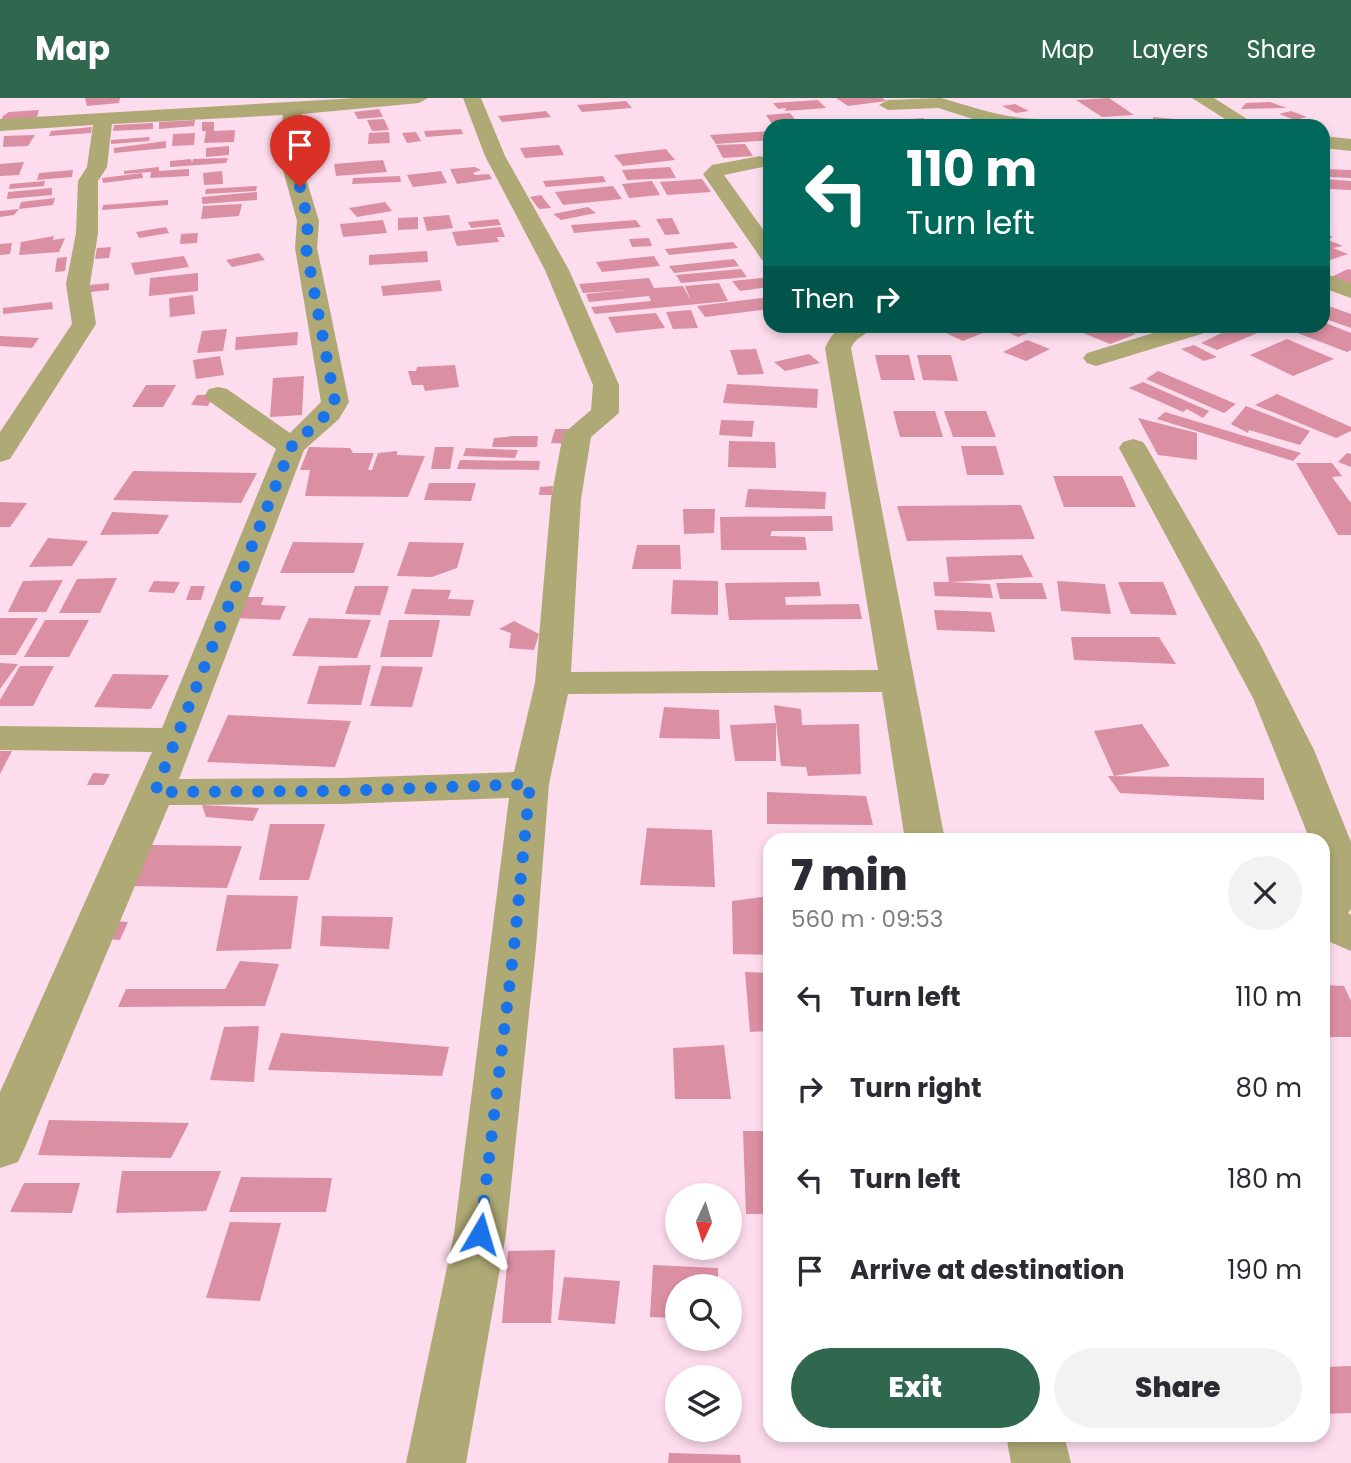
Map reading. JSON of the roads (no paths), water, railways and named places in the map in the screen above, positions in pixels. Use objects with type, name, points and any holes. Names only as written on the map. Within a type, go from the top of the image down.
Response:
[{"type":"street","points":[[146,118],[148,98]]},
{"type":"street","points":[[0,125],[293,109],[419,98]]},
{"type":"street","points":[[436,1463],[480,1234],[530,784],[553,683],[566,499],[577,434],[605,413],[606,385],[556,270],[495,156],[472,98]]},
{"type":"street","points":[[1201,98],[1237,119]]},
{"type":"street","points":[[888,105],[939,103],[988,119]]},
{"type":"street","points":[[0,1147],[155,792],[291,447],[329,412],[335,402],[306,248],[308,221],[288,152],[293,109]]},
{"type":"street","points":[[0,453],[84,324],[78,284],[87,233],[88,181],[97,167],[103,121]]},
{"type":"street","points":[[1330,143],[1351,145]]},
{"type":"street","points":[[760,162],[727,167],[713,174],[763,245]]},
{"type":"street","points":[[1330,283],[1351,291]]},
{"type":"street","points":[[844,333],[838,348],[924,833]]},
{"type":"street","points":[[1096,358],[1179,333]]},
{"type":"street","points":[[218,395],[291,447]]},
{"type":"street","points":[[1133,448],[1177,532],[1259,673],[1296,753],[1318,833]]},
{"type":"street","points":[[553,683],[897,681]]},
{"type":"street","points":[[0,738],[176,740]]},
{"type":"street","points":[[155,792],[341,791],[530,784]]},
{"type":"street","points":[[1330,875],[1351,935]]},
{"type":"street","points":[[1036,1442],[1041,1463]]}]
